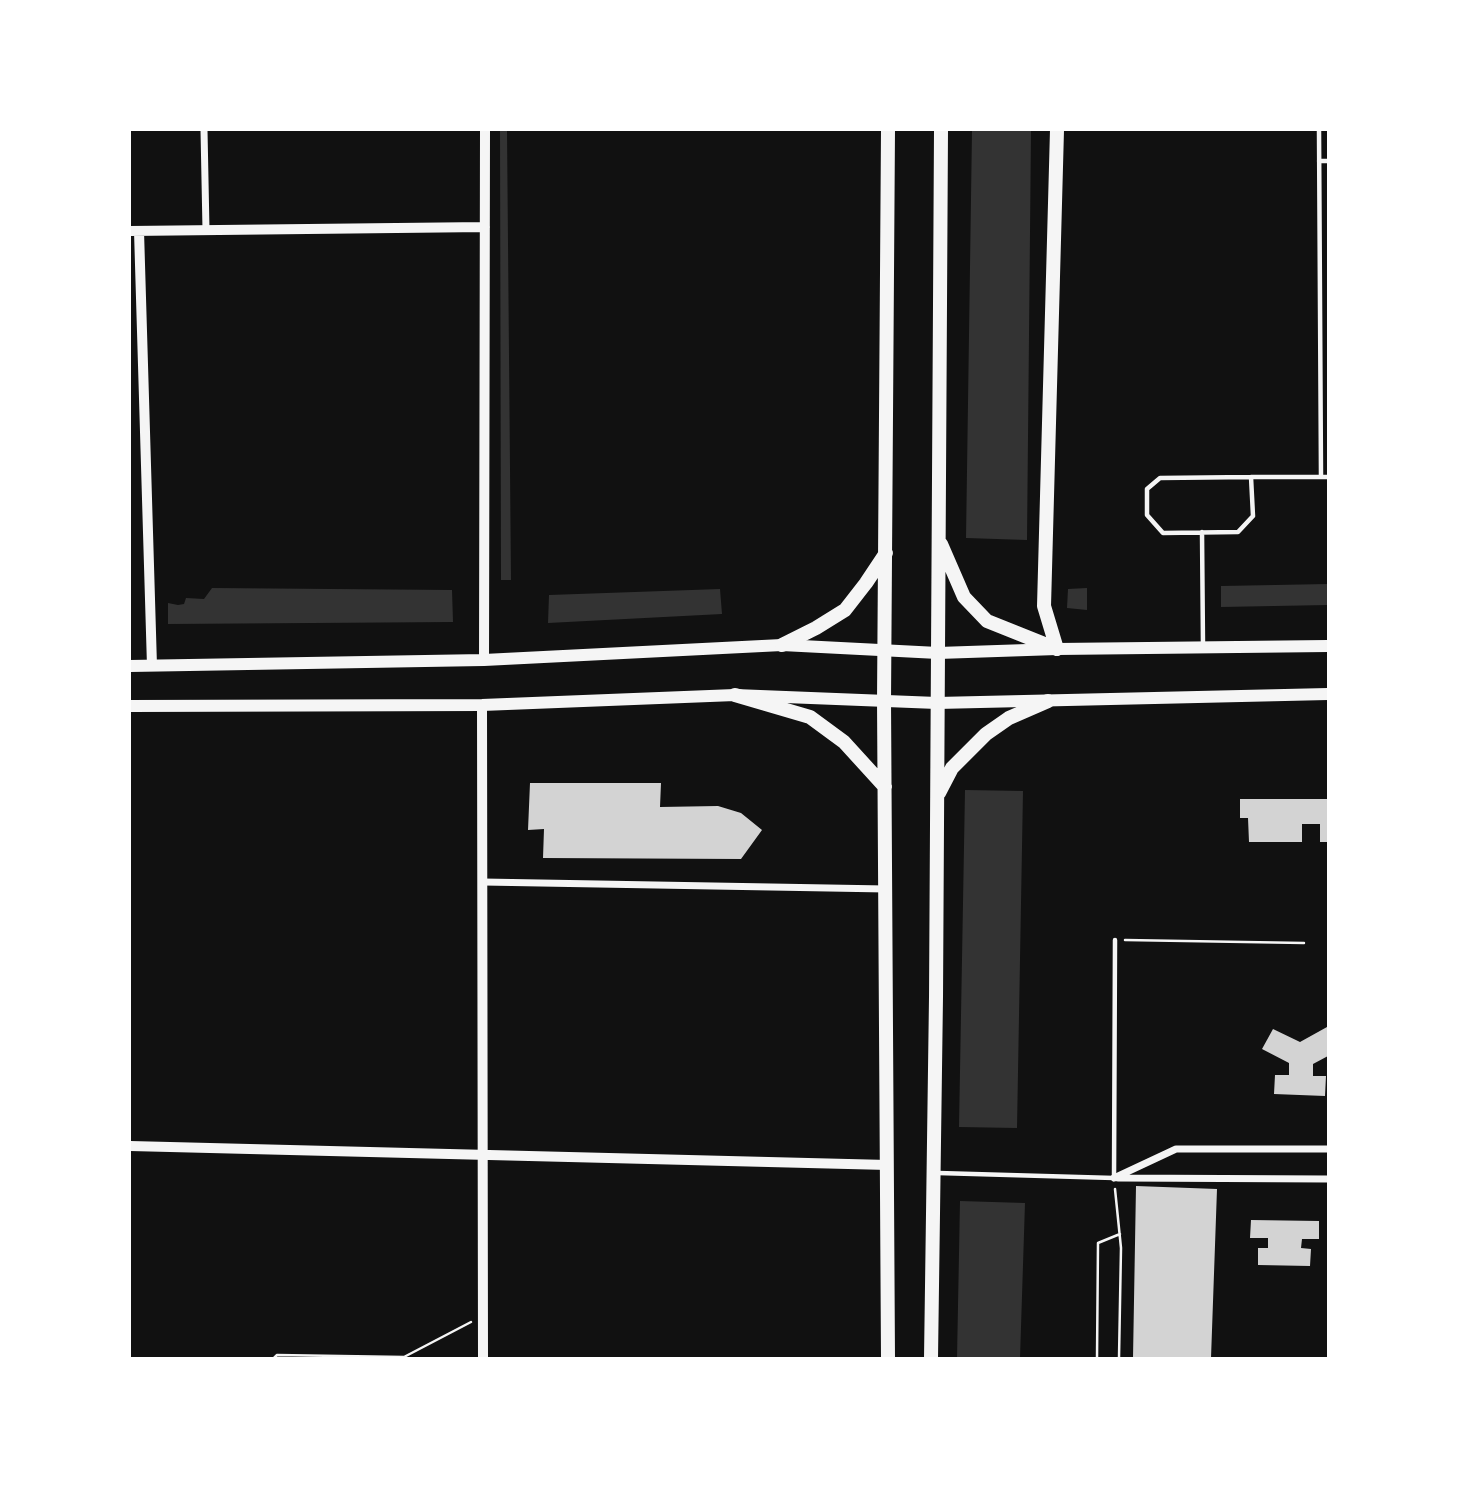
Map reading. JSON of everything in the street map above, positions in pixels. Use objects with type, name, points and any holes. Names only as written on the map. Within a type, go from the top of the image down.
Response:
[{"type":"highway","points":[[888,130],[884,700],[888,1359]]},
{"type":"highway","points":[[931,1359],[941,130]]},
{"type":"highway","points":[[1057,130],[1044,606],[1057,649]]},
{"type":"highway","points":[[938,539],[964,597],[987,621],[1057,649]]},
{"type":"highway","points":[[782,645],[845,610],[887,551]]},
{"type":"highway","points":[[734,695],[810,716],[844,742],[885,787]]},
{"type":"highway","points":[[937,797],[952,768],[985,734],[1009,718],[1048,701]]},
{"type":"main road","points":[[130,666],[484,660],[782,645],[938,653],[1328,646]]},
{"type":"main road","points":[[130,706],[482,705],[734,695],[937,703],[1328,694]]},
{"type":"street","points":[[204,130],[206,230]]},
{"type":"street","points":[[484,660],[485,130]]},
{"type":"street","points":[[152,666],[134,231],[485,227]]},
{"type":"street","points":[[482,705],[483,1359]]},
{"type":"street","points":[[482,882],[886,889]]},
{"type":"street","points":[[130,1146],[888,1165]]},
{"type":"street","points":[[1114,1178],[1176,1149],[1328,1149]]},
{"type":"street","points":[[1114,1178],[1328,1179]]},
{"type":"lane","points":[[1319,130],[1321,477]]},
{"type":"lane","points":[[1319,161],[1328,161]]},
{"type":"lane","points":[[1251,477],[1253,516],[1238,532],[1163,533],[1147,515],[1147,489],[1160,478],[1251,477],[1328,477]]},
{"type":"lane","points":[[1202,532],[1203,647]]},
{"type":"lane","points":[[932,1173],[1114,1178],[1115,940]]},
{"type":"path","points":[[1115,940],[1304,943]]},
{"type":"path","points":[[1114,1178],[1120,1234],[1119,1359]]},
{"type":"path","points":[[1097,1359],[1098,1243],[1120,1234]]},
{"type":"path","points":[[274,1359],[277,1355],[404,1357],[483,1316]]},
{"type":"shaded area","points":[[500,130],[507,130],[511,580],[501,580]]},
{"type":"shaded area","points":[[972,130],[1031,130],[1027,540],[966,538]]},
{"type":"shaded area","points":[[1328,584],[1328,605],[1221,607],[1221,586]]},
{"type":"shaded area","points":[[212,588],[452,590],[453,622],[168,624],[168,603],[178,605],[184,604],[186,598],[204,599]]},
{"type":"shaded area","points":[[1087,588],[1087,610],[1067,608],[1068,589]]},
{"type":"shaded area","points":[[720,589],[722,614],[548,623],[549,595]]},
{"type":"shaded area","points":[[965,790],[1023,791],[1017,1128],[959,1127]]},
{"type":"shaded area","points":[[960,1201],[1025,1203],[1020,1358],[957,1358]]},
{"type":"building","points":[[530,783],[661,783],[660,807],[718,806],[741,813],[762,830],[741,859],[543,858],[544,829],[528,830]]},
{"type":"building","points":[[1240,799],[1328,799],[1328,842],[1320,842],[1320,824],[1302,824],[1302,842],[1249,842],[1248,818],[1240,818]]},
{"type":"building","points":[[1327,1027],[1328,1056],[1313,1064],[1313,1076],[1326,1076],[1325,1096],[1274,1094],[1275,1075],[1289,1075],[1289,1063],[1262,1049],[1273,1029],[1300,1042]]},
{"type":"building","points":[[1136,1186],[1217,1189],[1211,1358],[1133,1358]]},
{"type":"building","points":[[1251,1220],[1319,1221],[1319,1239],[1302,1239],[1301,1248],[1311,1249],[1310,1266],[1258,1265],[1258,1248],[1268,1248],[1268,1238],[1250,1238]]}]
